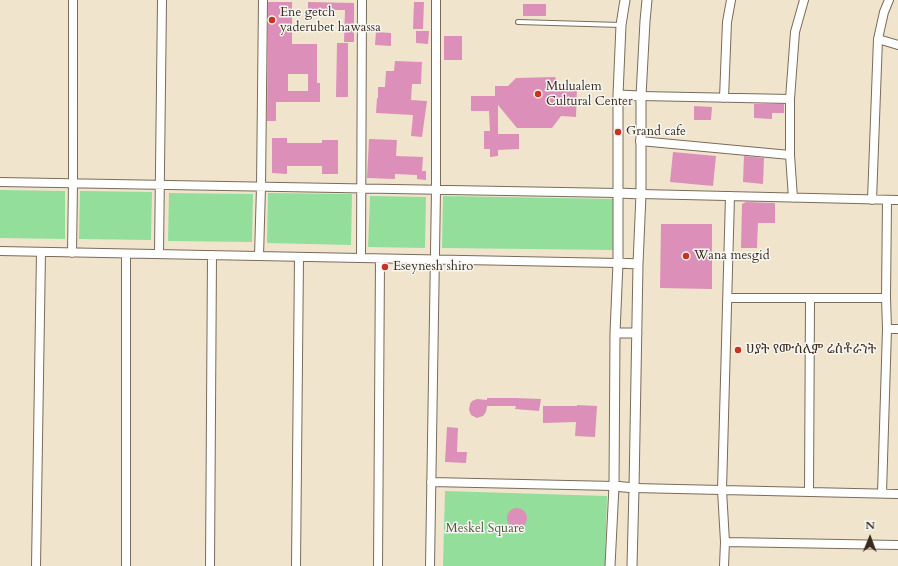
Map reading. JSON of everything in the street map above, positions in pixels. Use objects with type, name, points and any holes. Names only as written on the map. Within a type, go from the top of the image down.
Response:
[{"type":"street","points":[[72,253],[73,0]]},
{"type":"street","points":[[159,254],[162,0]]},
{"type":"street","points":[[259,256],[263,0]]},
{"type":"street","points":[[361,258],[362,0]]},
{"type":"street","points":[[430,566],[436,190],[436,0]]},
{"type":"street","points":[[610,566],[614,486],[615,333],[618,263],[618,95],[621,25],[625,0]]},
{"type":"street","points":[[632,566],[638,264],[641,194],[641,96],[647,0]]},
{"type":"street","points":[[724,98],[727,22],[731,0]]},
{"type":"street","points":[[792,198],[790,99],[795,32],[804,0]]},
{"type":"street","points":[[872,200],[878,39],[884,12],[890,0]]},
{"type":"street","points":[[878,39],[898,45]]},
{"type":"street","points":[[618,95],[790,99]]},
{"type":"street","points":[[640,141],[790,155]]},
{"type":"street","points":[[0,182],[618,193],[898,200]]},
{"type":"street","points":[[724,566],[725,542],[722,490],[730,196]]},
{"type":"street","points":[[882,493],[887,329],[887,200]]},
{"type":"street","points":[[0,251],[638,264]]},
{"type":"street","points":[[36,566],[41,252]]},
{"type":"street","points":[[126,254],[126,566]]},
{"type":"street","points":[[210,566],[212,255]]},
{"type":"street","points":[[296,566],[299,257]]},
{"type":"street","points":[[378,566],[380,259]]},
{"type":"street","points":[[728,298],[886,298]]},
{"type":"street","points":[[809,492],[810,298]]},
{"type":"street","points":[[887,329],[898,329]]},
{"type":"street","points":[[615,333],[637,333]]},
{"type":"street","points":[[431,482],[898,494]]},
{"type":"street","points":[[725,542],[898,545]]},
{"type":"lane","points":[[518,22],[621,25]]},
{"type":"green space","points":[[0,190],[65,191],[65,239],[0,238]]},
{"type":"green space","points":[[80,191],[152,192],[151,240],[79,239]]},
{"type":"green space","points":[[169,193],[253,194],[252,242],[168,241]]},
{"type":"green space","points":[[268,193],[352,194],[351,245],[267,243]]},
{"type":"green space","points":[[370,196],[426,197],[425,248],[368,247]]},
{"type":"green space","points":[[443,196],[617,199],[616,250],[442,248]]},
{"type":"green space","name":"Meskel Square","points":[[445,491],[607,496],[605,566],[443,566]]},
{"type":"building","points":[[268,2],[292,2],[292,44],[317,44],[317,83],[320,83],[320,102],[276,102],[276,121],[267,121]],"holes":[[[288,74],[308,74],[308,91],[288,91]]]},
{"type":"building","points":[[308,2],[354,3],[354,42],[344,42],[345,10],[308,10]]},
{"type":"building","points":[[414,2],[424,2],[423,29],[413,29]]},
{"type":"building","points":[[523,4],[546,4],[546,16],[523,16]]},
{"type":"building","points":[[416,31],[429,31],[428,44],[416,43]]},
{"type":"building","points":[[376,32],[391,33],[391,46],[375,45]]},
{"type":"building","points":[[444,36],[462,36],[462,60],[444,60]]},
{"type":"building","points":[[337,43],[348,43],[348,97],[336,97]]},
{"type":"building","points":[[395,61],[422,62],[421,84],[412,84],[411,100],[427,101],[422,137],[411,136],[413,115],[376,113],[378,87],[385,87],[386,71],[394,71]]},
{"type":"building","points":[[555,77],[561,87],[577,88],[576,117],[561,116],[552,128],[517,128],[498,105],[498,134],[519,134],[519,149],[498,150],[498,156],[490,157],[490,149],[484,149],[484,131],[490,131],[489,111],[471,111],[471,96],[495,96],[495,86],[508,86],[516,78]]},
{"type":"building","points":[[754,104],[784,104],[784,113],[772,113],[772,119],[754,118]]},
{"type":"building","points":[[694,106],[712,107],[711,120],[694,120]]},
{"type":"building","points":[[272,138],[287,138],[287,143],[322,143],[322,140],[338,140],[338,174],[322,174],[322,166],[287,166],[287,174],[272,173]]},
{"type":"building","points":[[369,139],[397,140],[396,156],[423,157],[422,171],[426,171],[426,180],[417,179],[417,175],[395,174],[395,179],[367,178]]},
{"type":"building","points":[[673,152],[716,156],[713,186],[670,182]]},
{"type":"building","points":[[744,156],[764,158],[763,184],[743,182]]},
{"type":"building","points":[[746,202],[775,203],[775,223],[758,223],[757,248],[741,248],[742,204]]},
{"type":"building","name":"Wana mesgid","points":[[661,224],[712,224],[712,289],[660,288]]},
{"type":"building","points":[[487,398],[541,399],[539,411],[515,409],[516,406],[487,406],[486,412],[483,416],[477,418],[471,415],[469,410],[472,401],[477,399],[487,400]]},
{"type":"building","points":[[543,406],[597,406],[595,437],[575,436],[576,422],[543,423]]},
{"type":"building","points":[[447,427],[458,428],[457,452],[467,452],[466,463],[445,462]]},
{"type":"building","points":[[517,508],[524,511],[527,518],[524,525],[517,528],[510,525],[507,518],[510,511]]},
{"type":"place","name":"Ene getch yaderubet hawassa","points":[[272,20]]},
{"type":"place","name":"Mulualem Cultural Center","points":[[538,94]]},
{"type":"place","name":"Grand cafe","points":[[618,132]]},
{"type":"place","name":"Wana mesgid","points":[[686,256]]},
{"type":"place","name":"Eseynesh shiro","points":[[385,267]]},
{"type":"place","name":"ሀያት የሙስሊም ሬስቶራንት","points":[[738,350]]}]
